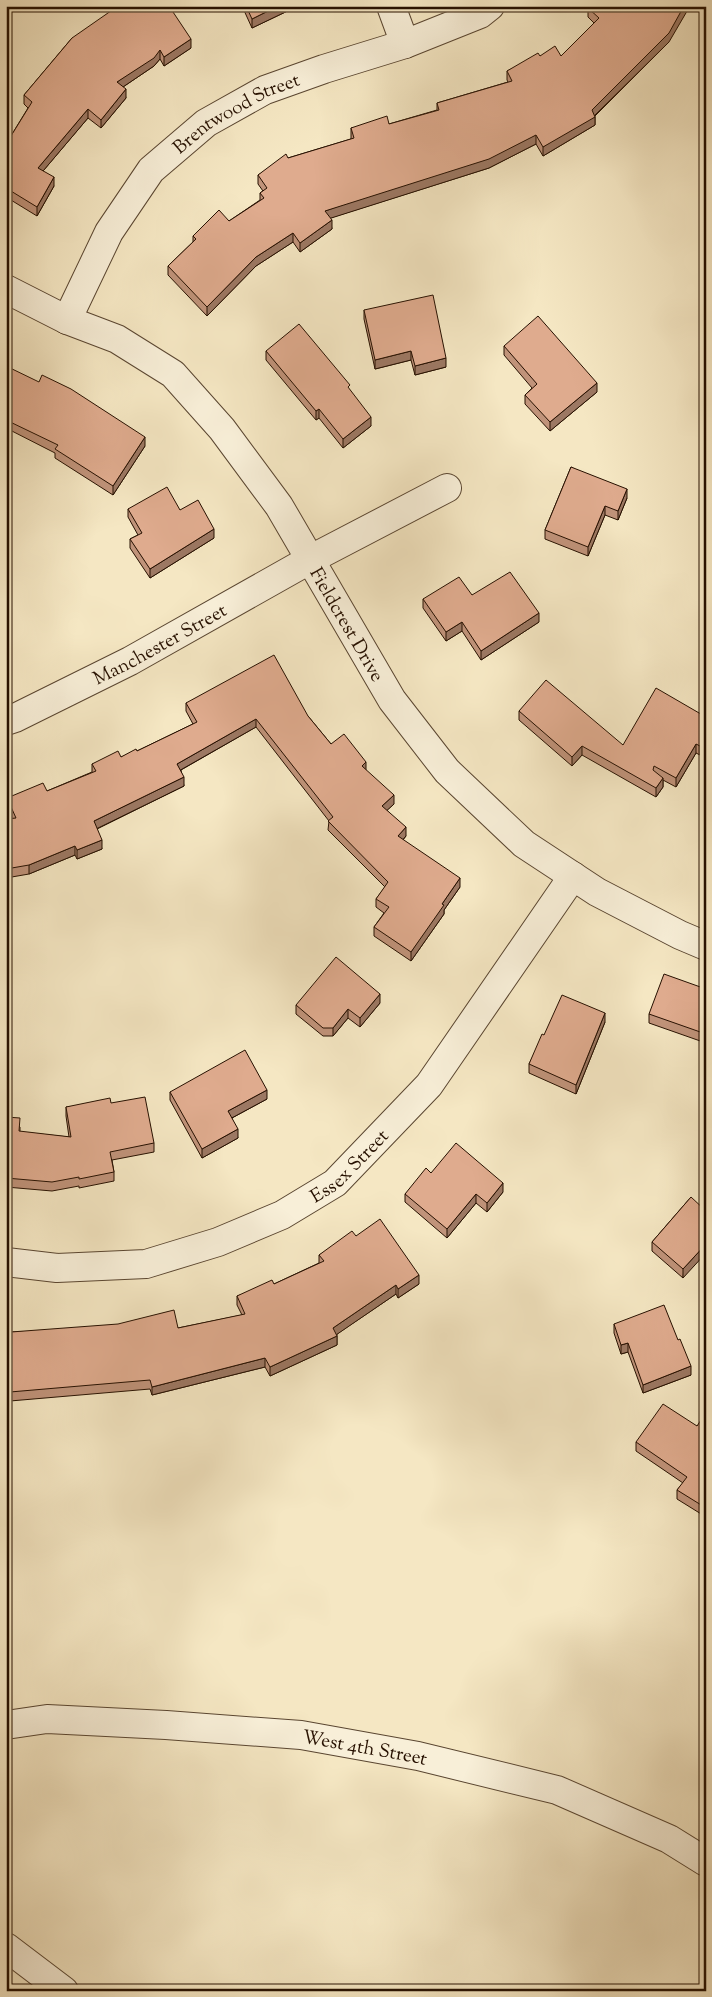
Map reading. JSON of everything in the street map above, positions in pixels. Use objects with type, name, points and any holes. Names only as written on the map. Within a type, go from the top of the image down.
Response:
[{"type":"street","points":[[391,6],[404,44]]},
{"type":"street","name":"Brentwood Street","points":[[67,320],[109,232],[151,170],[206,122],[265,90],[404,44],[480,14],[490,6]]},
{"type":"street","name":"Fieldcrest Drive","points":[[6,290],[67,320],[117,339],[173,374],[222,429],[267,491],[311,559],[392,700],[447,771],[524,844],[597,892],[680,935],[706,946]]},
{"type":"street","name":"Manchester Street","points":[[6,721],[130,661],[311,559],[447,488]]},
{"type":"street","name":"Essex Street","points":[[6,1262],[56,1268],[146,1264],[218,1242],[282,1215],[335,1183],[429,1085],[573,876]]},
{"type":"street","name":"West 4th Street","points":[[6,1726],[47,1719],[166,1725],[301,1735],[418,1756],[557,1790],[669,1839],[706,1862]]},
{"type":"street","points":[[6,1947],[64,1991]]},
{"type":"building","points":[[118,6],[169,6],[191,39],[164,57],[160,50],[154,58],[117,82],[126,89],[101,120],[88,109],[38,168],[54,177],[37,207],[6,188],[6,144],[32,102],[24,95],[72,38]]},
{"type":"building","points":[[246,6],[278,6],[252,19]]},
{"type":"building","points":[[590,6],[684,6],[669,33],[592,110],[595,117],[543,147],[536,135],[489,159],[325,211],[332,220],[300,243],[293,233],[256,257],[207,307],[168,266],[196,239],[193,236],[219,210],[229,221],[264,198],[260,193],[267,188],[258,175],[286,154],[288,158],[354,138],[351,128],[387,116],[389,124],[439,110],[437,103],[512,81],[507,71],[538,53],[540,56],[555,46],[561,56],[599,18],[588,8]]},
{"type":"building","points":[[433,295],[446,358],[415,366],[411,351],[375,360],[364,310]]},
{"type":"building","points":[[538,316],[597,383],[550,422],[525,395],[537,384],[504,346]]},
{"type":"building","points":[[299,324],[350,385],[348,387],[371,417],[343,439],[319,409],[316,411],[266,351]]},
{"type":"building","points":[[6,366],[39,382],[42,375],[71,389],[145,437],[113,486],[55,449],[58,445],[6,420]]},
{"type":"building","points":[[571,467],[627,489],[618,511],[605,506],[588,547],[545,530]]},
{"type":"building","points":[[167,487],[180,510],[198,500],[214,529],[150,569],[130,539],[142,533],[128,509]]},
{"type":"building","points":[[510,572],[539,613],[481,651],[462,622],[446,632],[423,599],[459,577],[472,595]]},
{"type":"building","points":[[274,655],[308,716],[331,744],[344,734],[366,762],[362,766],[394,795],[382,806],[406,827],[398,836],[460,878],[442,904],[444,905],[411,952],[374,927],[389,907],[376,899],[388,882],[328,821],[333,817],[256,719],[177,764],[184,777],[94,821],[102,840],[77,850],[75,846],[29,865],[6,869],[6,819],[16,818],[7,798],[43,783],[47,791],[96,771],[92,764],[118,751],[121,757],[197,722],[186,703]]},
{"type":"building","points":[[546,680],[623,745],[656,688],[706,717],[706,735],[700,746],[696,744],[676,778],[654,766],[653,770],[663,778],[656,788],[582,746],[572,757],[519,711]]},
{"type":"building","points":[[336,957],[380,994],[360,1018],[348,1009],[333,1028],[323,1028],[296,1005]]},
{"type":"building","points":[[664,974],[706,989],[706,1034],[649,1014]]},
{"type":"building","points":[[562,995],[605,1013],[576,1085],[529,1064]]},
{"type":"building","points":[[245,1050],[267,1090],[228,1111],[238,1129],[202,1149],[170,1092]]},
{"type":"building","points":[[145,1097],[154,1143],[110,1152],[114,1172],[52,1182],[6,1178],[6,1117],[20,1118],[19,1131],[71,1137],[66,1107],[110,1098],[111,1103]]},
{"type":"building","points":[[456,1143],[503,1183],[487,1203],[476,1194],[447,1229],[405,1194],[426,1168],[431,1173]]},
{"type":"building","points":[[691,1197],[706,1211],[706,1244],[683,1269],[652,1242]]},
{"type":"building","points":[[380,1219],[419,1275],[398,1289],[396,1285],[333,1328],[337,1336],[270,1367],[265,1358],[152,1387],[150,1380],[10,1392],[10,1399],[6,1399],[6,1329],[10,1329],[11,1332],[118,1324],[174,1310],[178,1328],[245,1314],[237,1296],[272,1280],[274,1284],[324,1261],[319,1255],[352,1231],[356,1236]]},
{"type":"building","points":[[664,1305],[691,1366],[643,1385],[628,1343],[621,1345],[614,1324]]},
{"type":"building","points":[[663,1404],[697,1426],[703,1417],[706,1419],[706,1508],[677,1490],[687,1477],[636,1442]]}]
